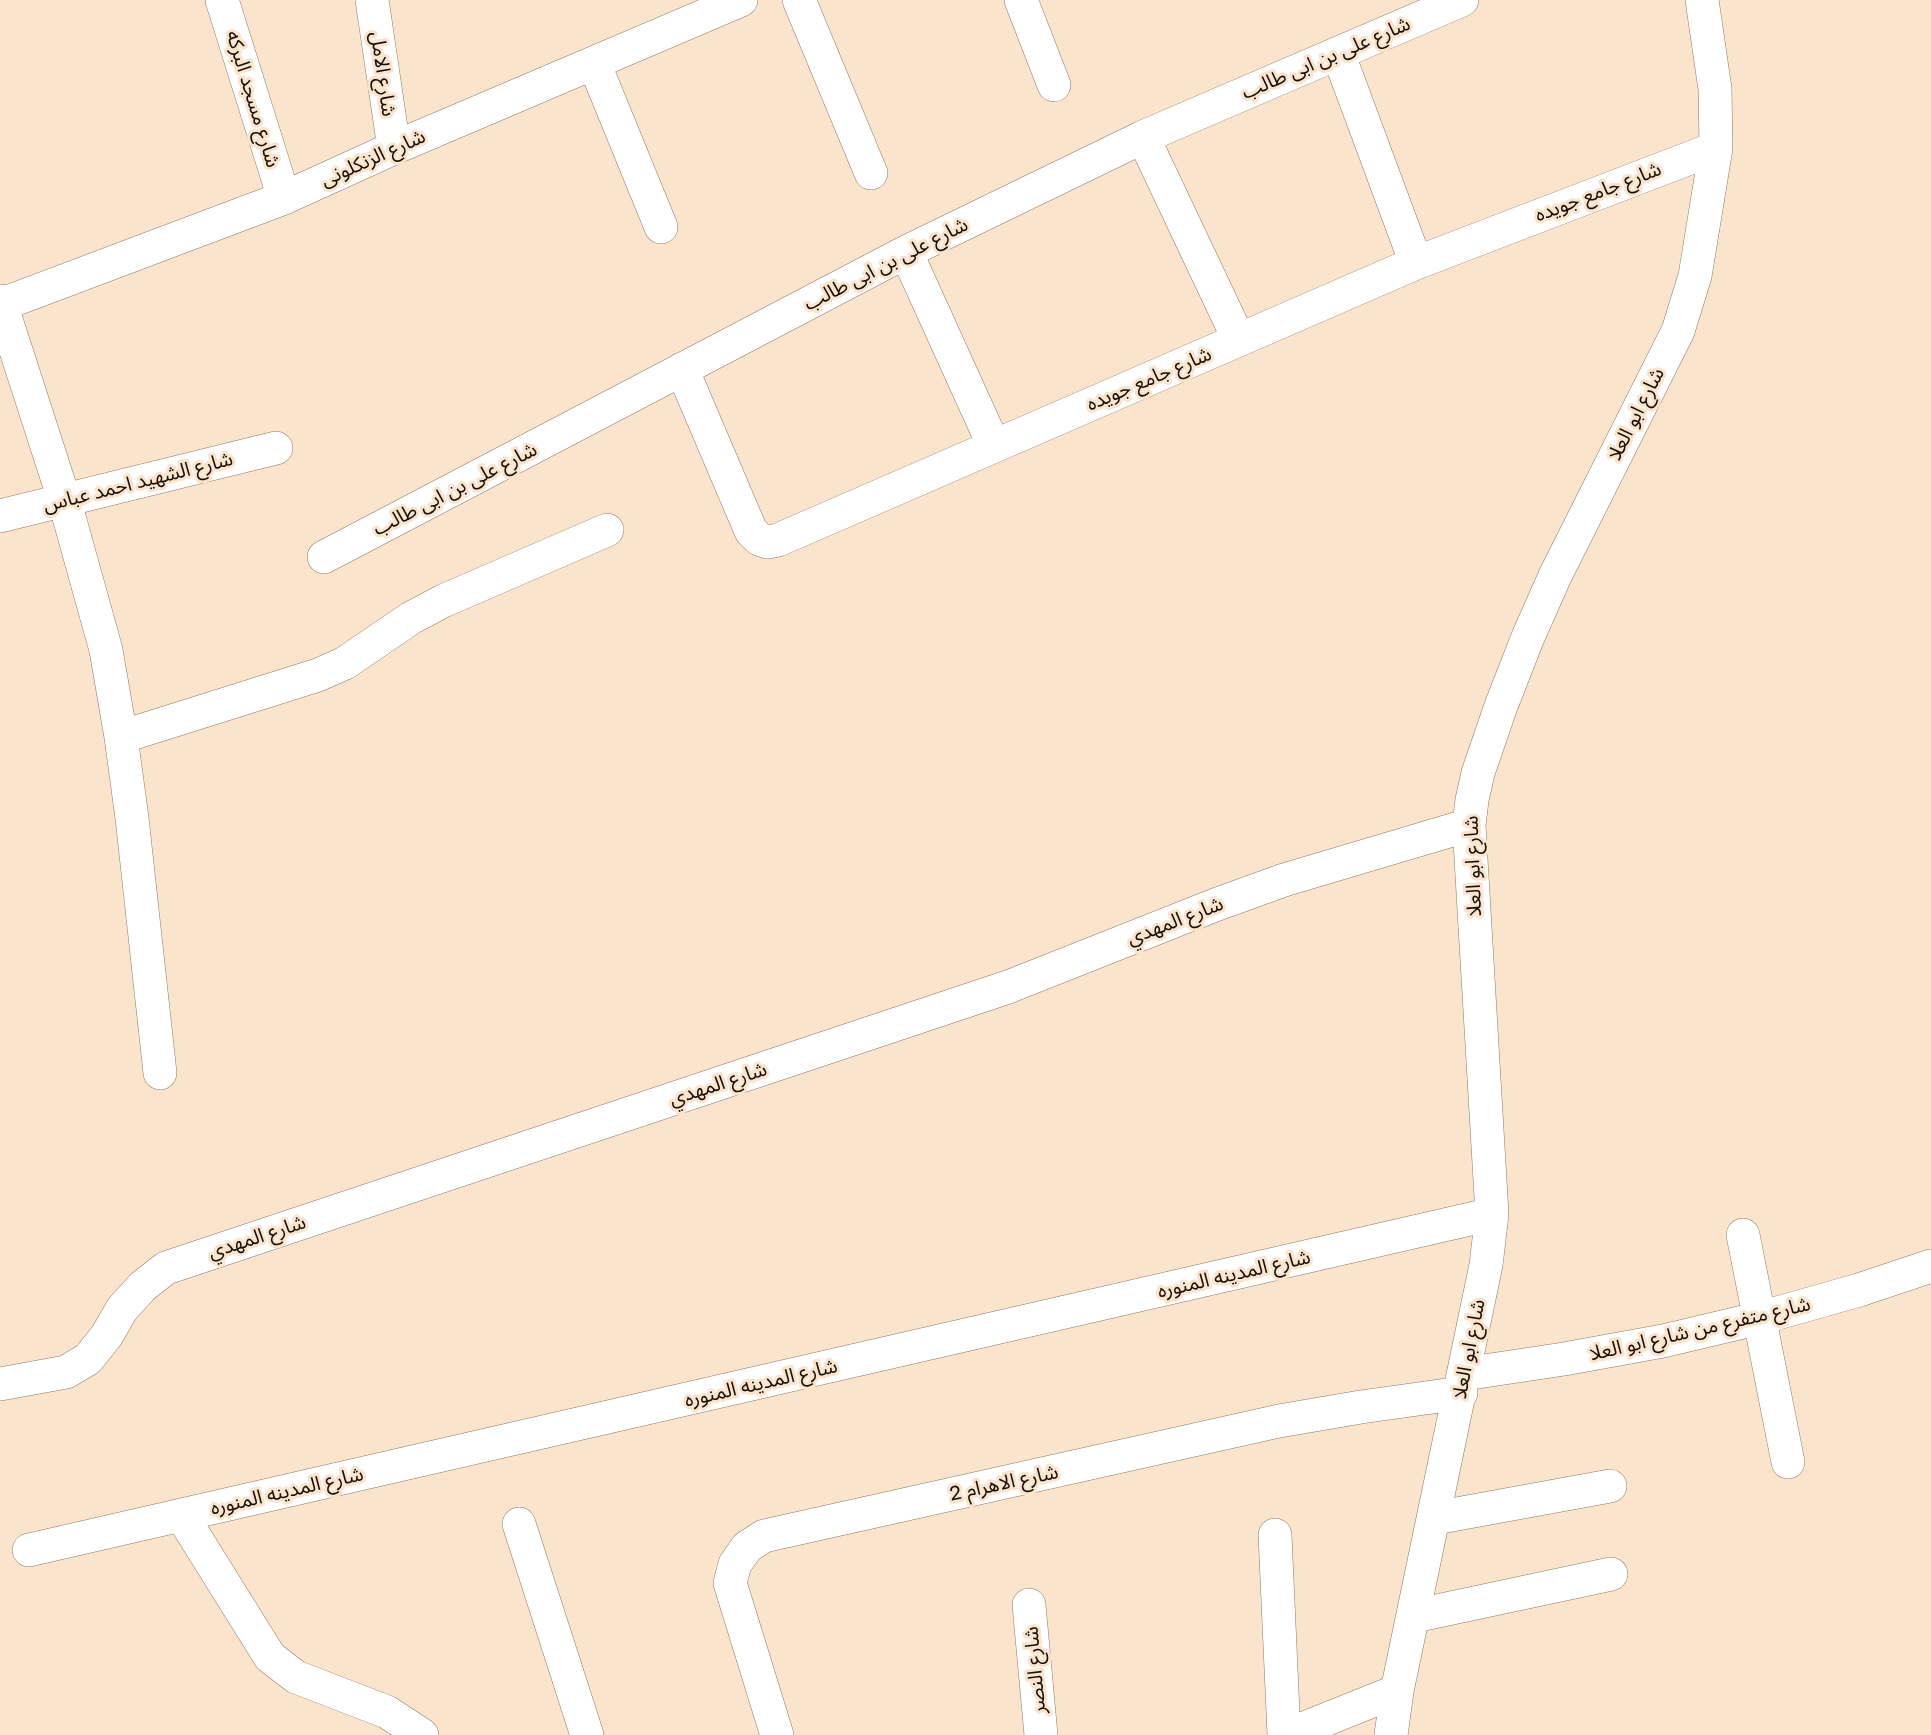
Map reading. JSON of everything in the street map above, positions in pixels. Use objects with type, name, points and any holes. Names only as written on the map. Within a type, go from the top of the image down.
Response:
[{"type":"street","name":"شارع مسجد البركه","points":[[222,0],[284,198]]},
{"type":"street","name":"شارع الامل","points":[[372,0],[394,148]]},
{"type":"street","name":"شارع الزنكلونى","points":[[0,304],[284,198],[394,148],[741,0]]},
{"type":"street","points":[[799,0],[871,173]]},
{"type":"street","points":[[1021,0],[1054,85]]},
{"type":"street","name":"شارع على بن ابى طالب","points":[[324,557],[906,252],[1143,137],[1462,0]]},
{"type":"street","name":"شارع ابو العلا","points":[[1391,1735],[1398,1691],[1486,1265],[1492,1214],[1469,825],[1478,773],[1528,637],[1555,576],[1678,331],[1695,276],[1716,148],[1715,88],[1702,0]]},
{"type":"street","points":[[1338,53],[1416,263]]},
{"type":"street","points":[[594,63],[661,227]]},
{"type":"street","points":[[1143,137],[1239,340]]},
{"type":"street","name":"شارع جامع جويده","points":[[682,369],[751,531],[759,539],[768,542],[778,540],[1416,263],[1716,148]]},
{"type":"street","points":[[906,252],[994,446]]},
{"type":"street","points":[[0,304],[64,499],[106,650],[121,737],[160,1073]]},
{"type":"street","name":"شارع الشهيد احمد عباس","points":[[0,516],[276,448]]},
{"type":"street","points":[[121,737],[318,675],[345,663],[411,618],[443,601],[607,530]]},
{"type":"street","name":"شارع المهدي","points":[[0,1384],[66,1372],[88,1359],[107,1335],[122,1309],[143,1286],[166,1268],[1008,987],[1284,880],[1469,825]]},
{"type":"street","name":"شارع المدينه المنوره","points":[[28,1550],[1492,1214]]},
{"type":"street","points":[[1743,1235],[1788,1462]]},
{"type":"street","name":"شارع متفرع من شارع ابو العلا","points":[[1463,1383],[1564,1359],[1652,1343],[1760,1318],[1859,1290],[1931,1266]]},
{"type":"street","name":"شارع الاهرام 2","points":[[777,1735],[730,1583],[735,1564],[747,1547],[764,1536],[1279,1421],[1361,1407],[1463,1383]]},
{"type":"street","points":[[1435,1518],[1610,1486]]},
{"type":"street","points":[[182,1516],[270,1658],[296,1677],[387,1712],[422,1735]]},
{"type":"street","points":[[519,1524],[587,1735]]},
{"type":"street","points":[[1275,1535],[1286,1735],[1398,1691]]},
{"type":"street","points":[[1414,1616],[1611,1574]]},
{"type":"street","name":"شارع النصر","points":[[1029,1605],[1041,1735]]}]
